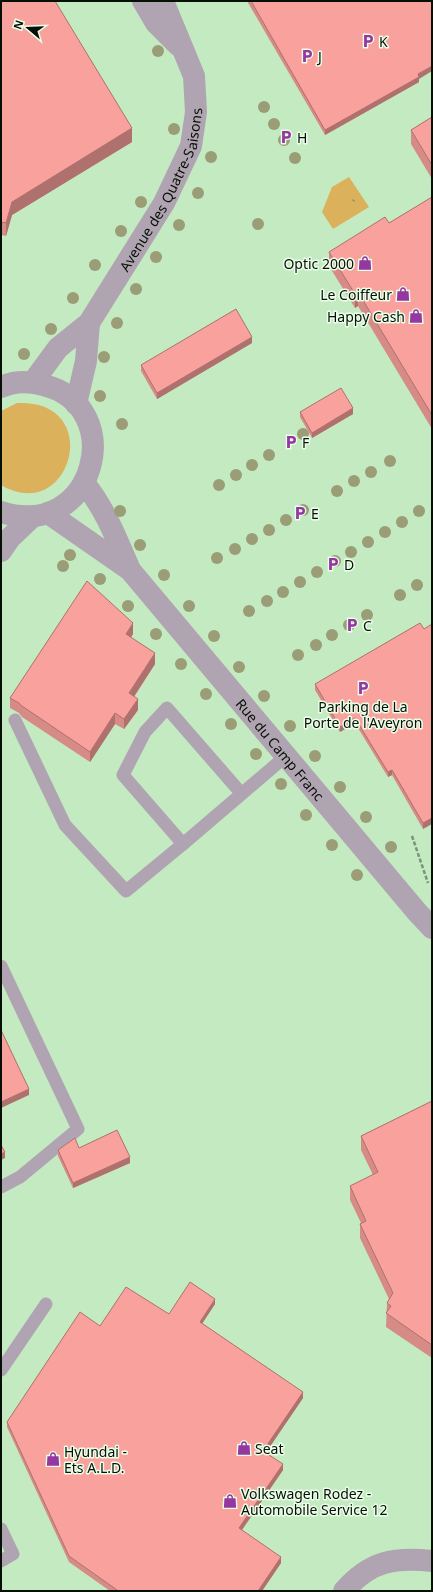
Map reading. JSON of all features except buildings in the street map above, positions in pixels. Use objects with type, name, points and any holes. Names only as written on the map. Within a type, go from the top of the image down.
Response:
[{"type":"street","name":"Avenue des Quatre-Saisons","points":[[143,1],[156,23],[182,48]]},
{"type":"street","name":"Avenue des Quatre-Saisons","points":[[33,382],[58,348],[89,323],[164,203],[191,146],[196,112],[194,76],[163,1]]},
{"type":"street","name":"Avenue des Quatre-Saisons","points":[[76,404],[86,361],[89,323]]},
{"type":"street","points":[[1,387],[19,382],[33,382],[49,386],[64,394],[76,404],[84,414],[89,426],[93,443],[92,460],[84,483],[75,496],[63,506],[40,515],[10,538],[1,551]]},
{"type":"street","name":"Rue du Camp Franc","points":[[84,483],[95,496],[130,570],[432,928]]},
{"type":"street","points":[[1,512],[14,516],[40,515]]},
{"type":"street","name":"Rue du Camp Franc","points":[[40,515],[130,570]]},
{"type":"street","points":[[344,1591],[355,1579],[378,1564],[405,1559],[432,1561]]},
{"type":"lane","points":[[183,844],[123,775],[145,732],[167,708],[241,793]]},
{"type":"lane","points":[[15,720],[65,825],[126,891],[286,756]]},
{"type":"lane","points":[[1,966],[5,985],[78,1129],[20,1177],[1,1187]]},
{"type":"lane","points":[[1,1370],[46,1304]]},
{"type":"lane","points":[[1,1529],[13,1554],[1,1561]]},
{"type":"path","points":[[412,836],[428,883]]},
{"type":"shaded area","points":[[1,1],[432,1],[432,1591],[1,1591]]},
{"type":"shaded area","points":[[349,177],[369,207],[333,229],[322,212],[332,187]]},
{"type":"shaded area","points":[[17,403],[45,407],[62,420],[70,438],[69,458],[60,476],[46,489],[25,493],[1,485],[1,411]]},
{"type":"place","name":"K","points":[[368,41]]},
{"type":"place","name":"J","points":[[307,56]]},
{"type":"place","name":"H","points":[[286,137]]},
{"type":"place","name":"Optic 2000","points":[[365,263]]},
{"type":"place","name":"Le Coiffeur","points":[[403,294]]},
{"type":"place","name":"Happy Cash","points":[[416,316]]},
{"type":"place","name":"F","points":[[291,442]]},
{"type":"place","name":"E","points":[[300,513]]},
{"type":"place","name":"D","points":[[333,564]]},
{"type":"place","name":"C","points":[[352,625]]},
{"type":"place","name":"Parking de La Porte de l'Aveyron","points":[[363,688]]},
{"type":"place","name":"Seat","points":[[244,1448]]},
{"type":"place","name":"Hyundai - Ets A.L.D.","points":[[53,1459]]},
{"type":"place","name":"Volkswagen Rodez - Automobile Service 12","points":[[230,1501]]}]
